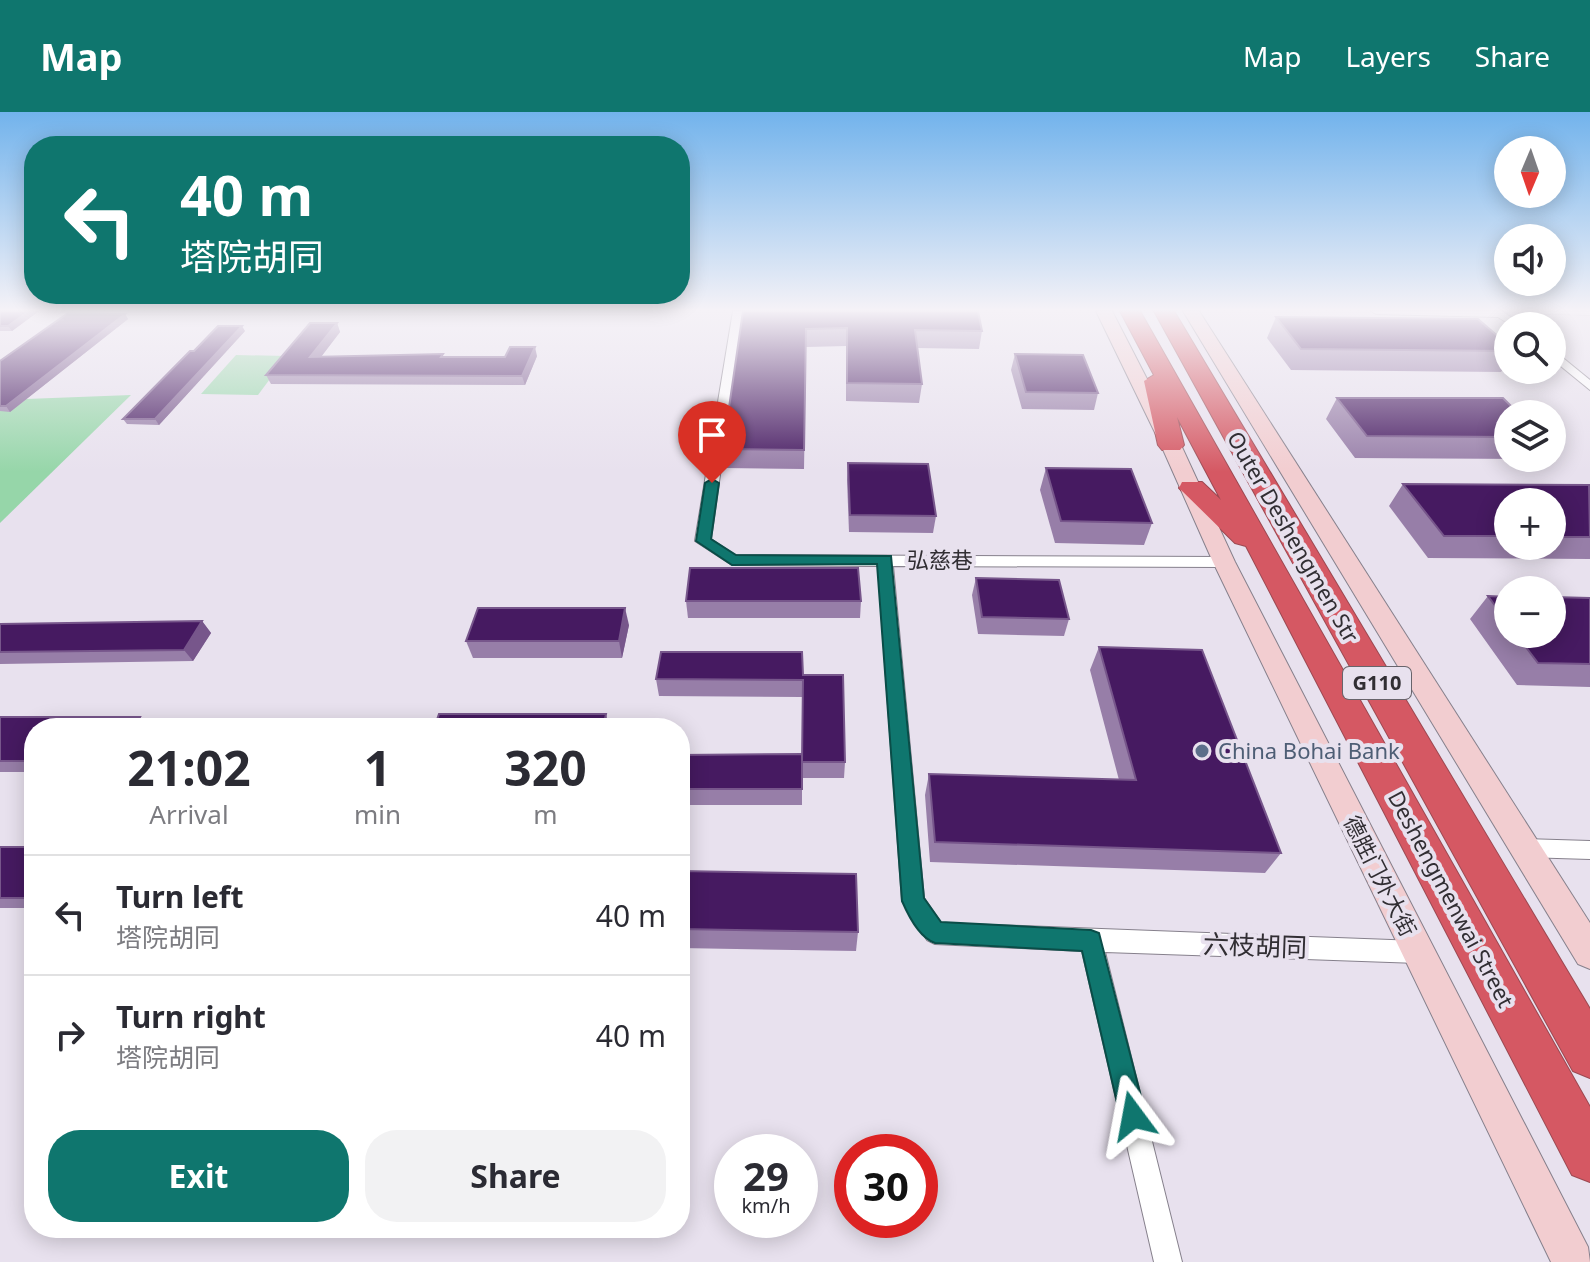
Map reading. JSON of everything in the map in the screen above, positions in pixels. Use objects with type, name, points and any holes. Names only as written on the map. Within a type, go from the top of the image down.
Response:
[{"type":"highway","points":[[1152,365],[1171,445]]},
{"type":"highway","name":"Outer Deshengmen Str","points":[[1160,365],[1266,556]]},
{"type":"highway","name":"Outer Deshengmen Str","points":[[1195,365],[1590,1054]]},
{"type":"highway","points":[[1192,488],[1266,556]]},
{"type":"highway","name":"Deshengmenwai Street","points":[[1266,556],[1590,1157]]},
{"type":"street","name":"弘慈巷","points":[[730,365],[703,541],[732,560],[1224,562]]},
{"type":"street","points":[[1131,365],[1192,488]]},
{"type":"street","name":"Outer Deshengmen Str","points":[[1224,365],[1590,953]]},
{"type":"street","points":[[1566,365],[1590,386]]},
{"type":"street","name":"德胜门外大街","points":[[1192,488],[1224,562],[1573,1262]]},
{"type":"street","name":"六枝胡同","points":[[885,559],[913,901],[935,933],[1418,952]]},
{"type":"street","points":[[1523,848],[1590,850]]},
{"type":"street","points":[[1091,941],[1168,1262]]},
{"type":"green space","points":[[227,365],[281,365],[258,395],[201,394]]},
{"type":"green space","points":[[131,395],[0,523],[0,400]]},
{"type":"building","points":[[0,365],[59,365],[6,406],[0,406]]},
{"type":"building","points":[[177,365],[206,365],[155,419],[123,419]]},
{"type":"building","points":[[275,365],[527,365],[522,376],[266,375]]},
{"type":"building","points":[[735,365],[805,365],[804,450],[723,449]]},
{"type":"building","points":[[847,365],[919,365],[922,384],[847,383]]},
{"type":"building","points":[[1018,365],[1087,365],[1098,393],[1026,392]]},
{"type":"building","points":[[1337,398],[1505,400],[1494,400],[1494,437],[1367,436]]},
{"type":"building","points":[[848,463],[928,464],[936,516],[850,515]]},
{"type":"building","points":[[1046,468],[1131,469],[1152,523],[1061,521]]},
{"type":"building","points":[[1403,484],[1589,485],[1590,537],[1566,537],[1566,488],[1494,488],[1494,536],[1444,536]]},
{"type":"building","points":[[690,568],[858,568],[861,601],[686,601]]},
{"type":"building","points":[[976,578],[1059,580],[1069,619],[982,617]]},
{"type":"building","points":[[1566,597],[1590,598],[1590,664],[1538,663],[1527,648],[1566,648]]},
{"type":"building","points":[[478,608],[625,608],[619,641],[466,641]]},
{"type":"building","points":[[202,621],[184,650],[0,652],[0,624]]},
{"type":"building","points":[[1099,647],[1202,650],[1281,853],[935,842],[929,774],[1136,780]]},
{"type":"building","points":[[661,652],[802,652],[803,675],[843,675],[845,762],[802,762],[803,680],[656,679]]},
{"type":"building","points":[[439,714],[606,714],[605,718],[438,718]]},
{"type":"building","points":[[0,717],[140,717],[24,718],[24,761],[0,761]]},
{"type":"building","points":[[802,754],[802,789],[690,789],[690,755]]},
{"type":"building","points":[[0,847],[24,847],[24,898],[0,898]]},
{"type":"building","points":[[690,871],[856,874],[858,932],[690,929]]},
{"type":"place","name":"China Bohai Bank","points":[[1202,751]]},
{"type":"route","points":[[712,483],[703,541],[732,560],[885,559],[913,901],[935,933],[1091,941],[1133,1116]]}]
